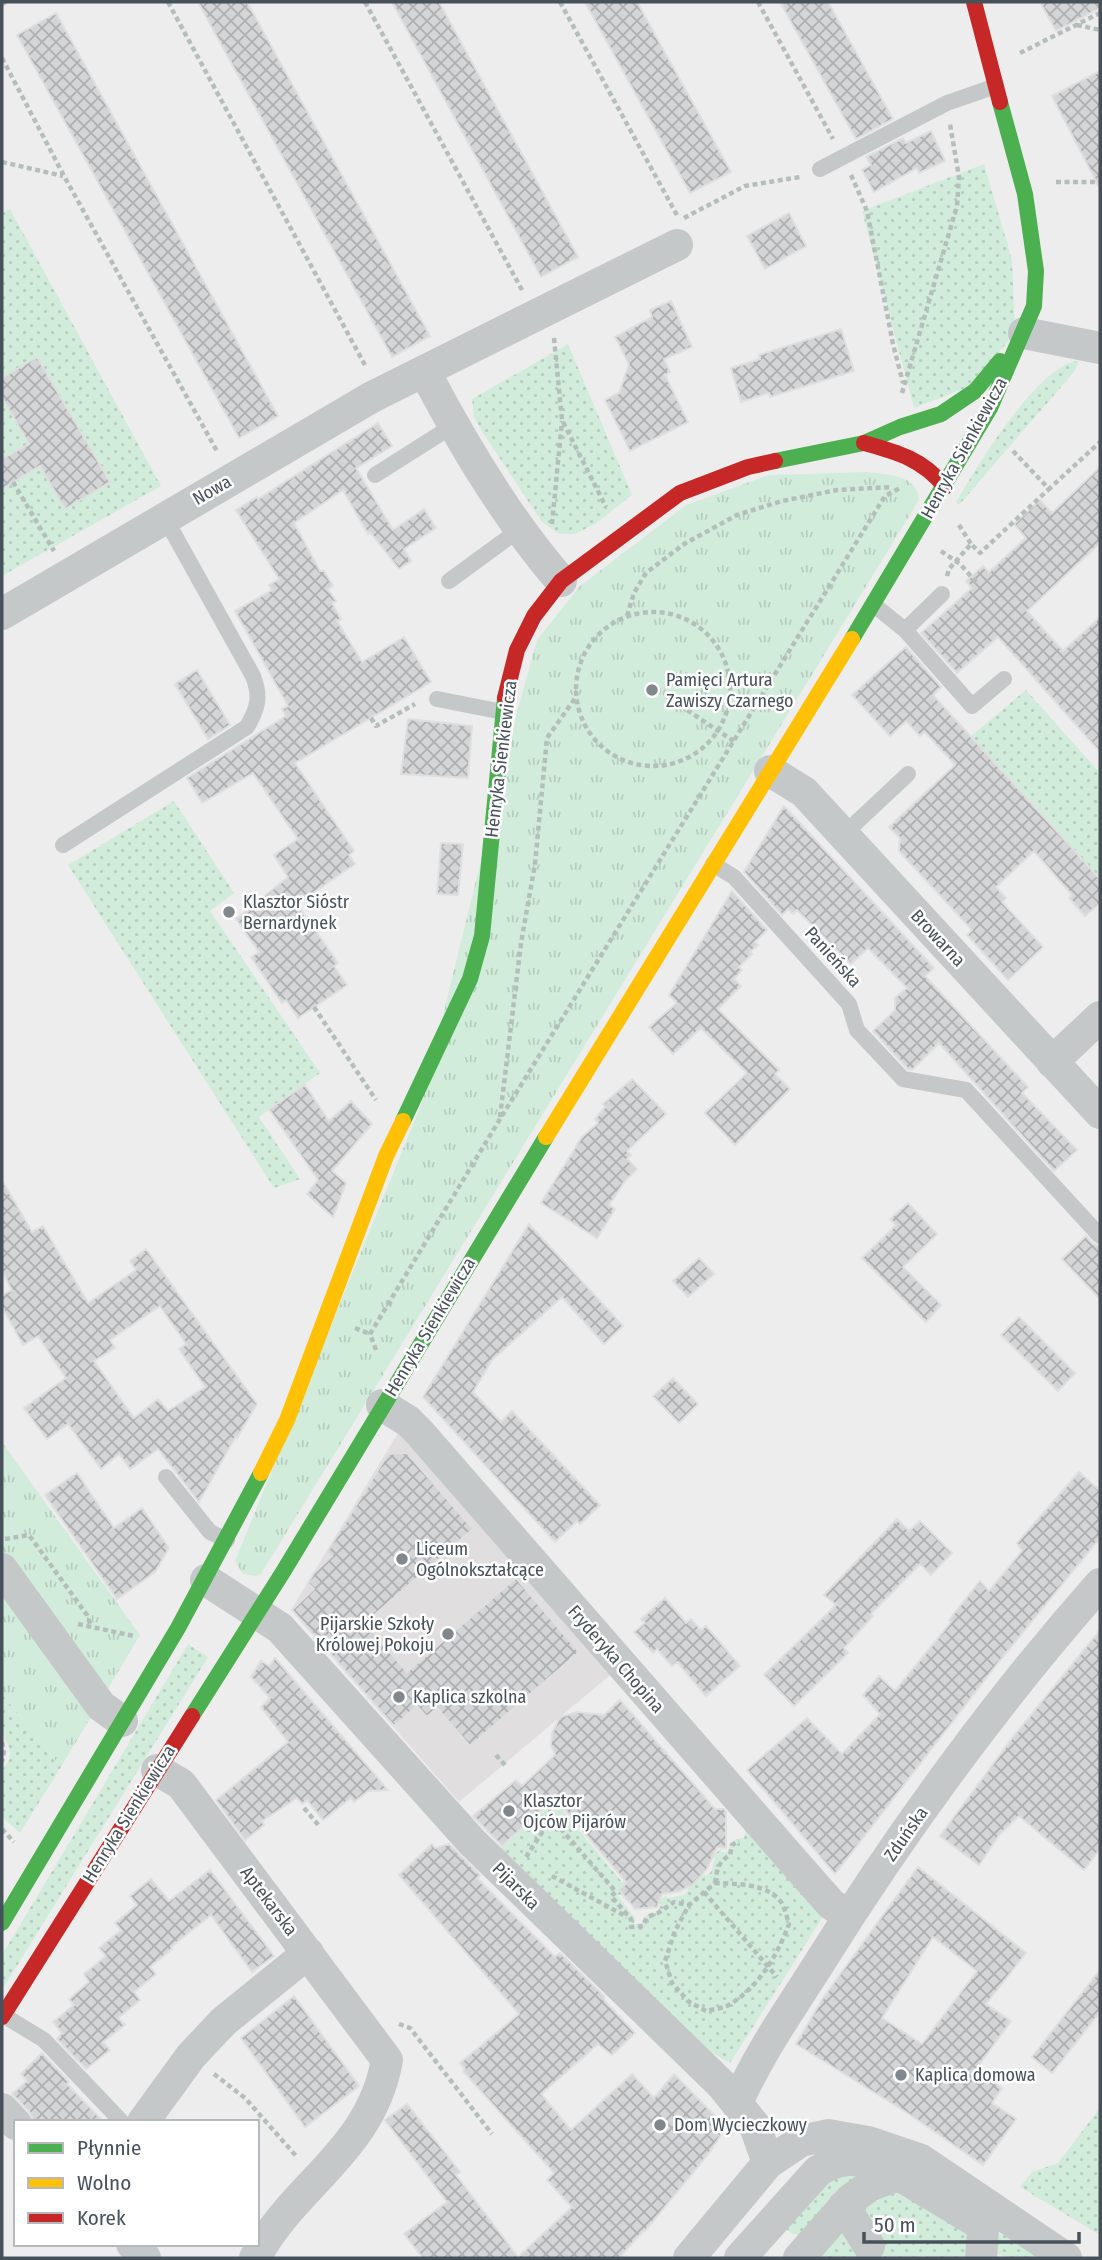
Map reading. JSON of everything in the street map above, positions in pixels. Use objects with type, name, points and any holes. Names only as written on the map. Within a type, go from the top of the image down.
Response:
[{"type":"street","points":[[974,2],[1019,170],[1032,238],[1036,271],[1034,306],[1024,333],[1100,348]]},
{"type":"street","name":"Nowa","points":[[2,614],[372,397],[425,372],[536,304],[677,245]]},
{"type":"street","name":"Henryka Sienkiewicza","points":[[2,1923],[206,1580],[227,1540],[286,1420],[386,1156],[470,979],[482,936],[503,712],[517,650],[534,615],[561,581],[680,493],[748,467],[864,443],[900,427],[941,414],[975,391],[1024,333]]},
{"type":"street","name":"Henryka Sienkiewicza","points":[[2,2016],[258,1613],[382,1405],[874,605],[990,408],[1024,333]]},
{"type":"street","points":[[425,372],[454,425],[520,529],[561,581]]},
{"type":"street","points":[[864,443],[921,461],[936,474],[945,487]]},
{"type":"street","name":"Browarna","points":[[770,771],[804,792],[1100,1113]]},
{"type":"street","points":[[1052,1062],[1100,1017]]},
{"type":"street","name":"Fryderyka Chopina","points":[[382,1405],[408,1421],[419,1432],[831,1904],[848,1916]]},
{"type":"street","points":[[2,1569],[101,1706],[122,1721]]},
{"type":"street","points":[[206,1580],[258,1613]]},
{"type":"street","name":"Zduńska","points":[[737,2103],[749,2074],[848,1916],[1005,1699],[1100,1584]]},
{"type":"street","name":"Pijarska","points":[[258,1613],[280,1628],[448,1803],[501,1872],[722,2084],[755,2126],[768,2163]]},
{"type":"street","name":"Aptekarska","points":[[157,1770],[181,1784],[379,2050]]},
{"type":"street","points":[[144,2120],[191,2056],[223,2022],[308,1953]]},
{"type":"street","points":[[255,2258],[288,2210],[318,2181],[355,2136],[369,2114],[379,2094],[379,2050]]},
{"type":"street","points":[[689,2258],[768,2163],[801,2141],[828,2136],[868,2142],[921,2160],[984,2214]]},
{"type":"street","points":[[740,2258],[818,2171],[831,2162],[858,2160],[878,2165],[984,2214],[1066,2258]]},
{"type":"street","points":[[771,2224],[800,2257],[844,2206],[871,2185],[899,2175]]},
{"type":"street","points":[[844,2206],[869,2246]]},
{"type":"street","points":[[981,2258],[984,2214]]},
{"type":"lane","points":[[820,169],[947,103],[996,86]]},
{"type":"lane","points":[[375,475],[454,425]]},
{"type":"lane","points":[[62,845],[247,727],[258,709],[259,691],[253,676],[165,517]]},
{"type":"lane","points":[[449,581],[520,529]]},
{"type":"lane","points":[[905,630],[942,594]]},
{"type":"lane","points":[[874,605],[905,630],[972,706],[1004,679]]},
{"type":"lane","points":[[437,699],[503,712]]},
{"type":"lane","points":[[843,835],[908,774]]},
{"type":"lane","name":"Panieńska","points":[[713,864],[734,877],[849,1004],[857,1030],[903,1079],[966,1090],[1100,1236]]},
{"type":"lane","points":[[166,1476],[210,1532],[227,1540]]},
{"type":"lane","points":[[2,2016],[44,2040],[120,2120]]},
{"type":"path","points":[[168,2],[367,370]]},
{"type":"path","points":[[365,2],[536,304],[556,346],[562,420],[551,533]]},
{"type":"path","points":[[560,2],[680,220],[745,186],[795,178],[820,169]]},
{"type":"path","points":[[758,2],[844,158],[866,211],[903,383]]},
{"type":"path","points":[[1019,53],[1100,13]]},
{"type":"path","points":[[1076,25],[1100,30]]},
{"type":"path","points":[[2,58],[64,176],[219,455]]},
{"type":"path","points":[[902,394],[903,383],[957,206],[959,177],[947,103]]},
{"type":"path","points":[[2,162],[64,176]]},
{"type":"path","points":[[1052,183],[1100,182]]},
{"type":"path","points":[[562,420],[611,515]]},
{"type":"path","points":[[955,520],[980,553],[1100,442]]},
{"type":"path","points":[[1013,451],[1049,489]]},
{"type":"path","points":[[13,482],[57,556]]},
{"type":"path","points":[[376,1352],[370,1334],[500,1119],[885,496],[902,487],[837,490],[782,500],[737,515],[684,544],[646,573],[634,593],[628,617]]},
{"type":"path","points":[[957,561],[971,544]]},
{"type":"path","points":[[938,549],[957,561],[977,583]]},
{"type":"path","points":[[652,612],[684,618],[708,635],[723,655],[730,680],[729,705],[717,730],[699,752],[672,764],[645,766],[618,759],[596,742],[583,722],[576,696],[577,675],[592,643],[606,628],[628,617],[652,612]]},
{"type":"path","points":[[500,1119],[521,943],[535,864],[547,738],[576,696]]},
{"type":"path","points":[[666,696],[735,742]]},
{"type":"path","points":[[370,718],[376,726],[426,697],[437,699]]},
{"type":"path","points":[[314,1007],[376,1101],[384,1105]]},
{"type":"path","points":[[2,1540],[29,1535],[87,1615],[91,1626]]},
{"type":"path","points":[[44,1626],[55,1619],[135,1636]]},
{"type":"path","points":[[2,1742],[2,1762]]},
{"type":"path","points":[[496,1755],[505,1765]]},
{"type":"path","points":[[304,1808],[320,1827]]},
{"type":"path","points":[[524,1860],[542,1831],[548,1814],[616,1892],[611,1896],[631,1919],[631,1927],[643,1926],[647,1917],[659,1913],[674,1902],[690,1905]]},
{"type":"path","points":[[715,1883],[717,1868],[730,1854],[732,1845],[740,1840]]},
{"type":"path","points":[[548,1873],[631,1919]]},
{"type":"path","points":[[715,1883],[740,1884],[766,1890],[781,1902],[789,1924],[779,1952],[752,1985],[731,2005],[706,2011],[688,2001],[672,1983],[665,1961],[675,1931],[690,1905],[715,1883]]},
{"type":"path","points":[[704,1892],[783,1984]]},
{"type":"path","points":[[379,2050],[397,2023],[410,2028],[492,2134]]},
{"type":"path","points":[[191,2056],[245,2098],[318,2181]]},
{"type":"shaded area","name":"Pijarskie Szkoły Królowej Pokoju","points":[[401,1428],[615,1671],[459,1802],[291,1610]]},
{"type":"green space","points":[[984,164],[1012,260],[1015,334],[968,387],[914,408],[862,211]]},
{"type":"green space","points":[[10,209],[161,486],[2,576],[2,213]]},
{"type":"green space","points":[[568,344],[632,495],[595,524],[575,534],[559,534],[542,522],[483,433],[474,417],[472,399]]},
{"type":"green space","points":[[1079,362],[1074,372],[959,505],[956,502],[978,466],[1026,399],[1061,367]]},
{"type":"green space","points":[[867,472],[900,477],[913,485],[919,500],[261,1574],[243,1574],[235,1561],[421,1105],[537,640],[579,587],[686,505],[769,475]]},
{"type":"green space","points":[[1026,690],[1100,773],[1100,880],[971,736]]},
{"type":"green space","points":[[174,801],[234,893],[210,911],[320,1073],[259,1117],[300,1179],[274,1188],[68,865]]},
{"type":"green space","points":[[2,1442],[140,1635],[61,1767],[2,1694]]},
{"type":"green space","points":[[188,1644],[208,1657],[2,1990],[2,1955]]},
{"type":"green space","points":[[2,1694],[61,1767],[20,1833],[2,1817],[2,1770],[10,1753],[2,1728]]},
{"type":"green space","points":[[555,1801],[622,1882],[629,1877],[639,1889],[626,1900],[620,1894],[618,1896],[635,1918],[634,1924],[642,1924],[646,1915],[656,1913],[660,1904],[657,1903],[666,1895],[667,1898],[684,1895],[688,1891],[685,1886],[701,1872],[706,1876],[711,1872],[715,1857],[712,1856],[721,1849],[721,1852],[728,1852],[733,1841],[744,1838],[745,1831],[753,1824],[826,1912],[730,2063],[700,2046],[501,1848]]},
{"type":"green space","points":[[1100,2108],[1100,2235],[1020,2187],[1032,2172],[1058,2163]]},
{"type":"green space","points":[[874,2171],[799,2235],[793,2234],[778,2223],[815,2181]]},
{"type":"green space","points":[[895,2189],[968,2231],[969,2256],[811,2258],[854,2209]]},
{"type":"green space","points":[[988,2232],[1011,2237],[1045,2258],[1011,2258],[989,2252]]},
{"type":"building","points":[[198,2],[247,2],[430,336],[392,357]]},
{"type":"building","points":[[392,2],[439,2],[578,257],[541,277]]},
{"type":"building","points":[[585,2],[637,2],[731,172],[690,193]]},
{"type":"building","points":[[780,2],[828,2],[893,119],[856,139]]},
{"type":"building","points":[[1040,2],[1100,2],[1100,8],[1056,31]]},
{"type":"building","points":[[56,13],[278,416],[239,438],[17,35]]},
{"type":"building","points":[[1100,71],[1100,189],[1052,96]]},
{"type":"building","points":[[931,131],[945,161],[919,173],[917,168],[874,192],[862,170],[871,165],[866,157],[903,138],[906,143]]},
{"type":"building","points":[[789,213],[806,246],[765,269],[747,236]]},
{"type":"building","points":[[671,301],[692,347],[664,359],[670,372],[665,375],[688,422],[630,451],[605,400],[619,393],[629,364],[615,337],[652,317],[650,310]]},
{"type":"building","points":[[841,329],[854,371],[770,397],[769,393],[741,402],[731,368],[760,359],[759,355]]},
{"type":"building","points":[[37,357],[110,482],[65,509],[40,466],[2,489],[2,459],[29,444],[2,397],[2,378]]},
{"type":"building","points":[[378,423],[392,446],[356,468],[393,530],[424,509],[436,528],[404,549],[411,561],[399,569],[370,532],[368,534],[343,490],[294,523],[320,571],[324,571],[333,586],[328,589],[336,601],[332,603],[341,619],[337,621],[362,662],[404,637],[431,682],[295,763],[354,851],[349,855],[355,864],[297,904],[338,963],[334,966],[347,985],[298,1018],[286,1000],[282,1003],[251,957],[259,952],[236,919],[288,877],[274,855],[298,839],[253,773],[202,803],[187,778],[286,716],[282,709],[288,706],[235,611],[272,590],[269,585],[279,579],[236,510],[257,497],[258,499]]},
{"type":"building","points":[[1100,467],[1100,543],[1027,611],[1063,651],[1100,617],[1100,752],[998,637],[957,673],[921,633],[972,588],[966,581],[983,566],[989,572],[1026,538],[1014,524],[1040,500],[1052,513]]},
{"type":"building","points":[[906,647],[941,687],[933,695],[1100,879],[1100,903],[1085,916],[1069,898],[1072,895],[1034,851],[996,887],[1006,898],[1002,902],[1043,947],[1008,980],[967,935],[972,930],[899,851],[900,838],[889,827],[955,765],[925,732],[920,736],[906,721],[890,736],[852,695]]},
{"type":"building","points":[[197,670],[230,725],[208,739],[175,684]]},
{"type":"building","points":[[408,719],[472,726],[468,778],[401,774]]},
{"type":"building","points":[[784,806],[934,968],[925,976],[1028,1087],[1022,1093],[1077,1150],[1054,1171],[939,1043],[912,1070],[908,1069],[873,1031],[895,1010],[895,998],[907,988],[868,948],[851,964],[797,910],[793,914],[788,909],[782,915],[744,872]]},
{"type":"building","points":[[441,843],[463,844],[458,895],[437,894]]},
{"type":"building","points":[[732,891],[767,930],[755,942],[758,945],[750,952],[752,954],[739,967],[742,970],[734,979],[741,986],[718,1009],[779,1070],[775,1074],[790,1089],[735,1145],[705,1113],[747,1073],[701,1028],[673,1054],[649,1027],[677,1003],[669,995]]},
{"type":"building","points":[[632,1079],[666,1114],[627,1151],[631,1155],[627,1159],[637,1169],[625,1181],[609,1205],[615,1209],[597,1238],[541,1203],[582,1137],[598,1123],[595,1119],[605,1107],[603,1104]]},
{"type":"building","points":[[305,1085],[329,1121],[351,1101],[372,1124],[332,1171],[346,1183],[333,1217],[307,1194],[318,1180],[269,1109]]},
{"type":"building","points":[[2,1180],[32,1232],[43,1226],[88,1303],[136,1270],[130,1261],[146,1249],[257,1404],[199,1502],[158,1449],[130,1469],[119,1454],[101,1469],[68,1424],[47,1439],[24,1408],[66,1378],[38,1336],[23,1345],[2,1307],[2,1295],[12,1290],[2,1271]],"holes":[[[160,1306],[186,1344],[179,1349],[205,1387],[168,1411],[158,1399],[134,1418],[94,1361],[115,1348],[110,1340]]]},
{"type":"building","points":[[908,1203],[937,1234],[903,1267],[941,1305],[926,1322],[862,1258],[896,1225],[890,1219]]},
{"type":"building","points":[[529,1224],[623,1326],[604,1344],[562,1297],[492,1360],[473,1392],[501,1422],[512,1411],[600,1505],[580,1524],[577,1521],[555,1542],[423,1397]]},
{"type":"building","points":[[1086,1236],[1093,1244],[1100,1246],[1100,1299],[1062,1259]]},
{"type":"building","points":[[699,1258],[714,1274],[688,1297],[673,1281]]},
{"type":"building","points":[[1019,1317],[1075,1373],[1058,1391],[1001,1335]]},
{"type":"building","points":[[673,1378],[698,1404],[679,1423],[653,1396]]},
{"type":"building","points":[[407,1453],[473,1529],[365,1623],[407,1672],[516,1578],[579,1652],[470,1746],[437,1708],[427,1717],[417,1706],[394,1726],[292,1610],[314,1589],[308,1583],[314,1573],[332,1556],[327,1552],[388,1454]]},
{"type":"building","points":[[1079,1472],[1100,1491],[1100,1538],[997,1664],[835,1874],[747,1770],[807,1718],[842,1754],[880,1714],[863,1695],[879,1676],[895,1691],[951,1622],[949,1620],[980,1581],[989,1591],[1022,1551],[1017,1543]]},
{"type":"building","points":[[77,1473],[114,1528],[142,1508],[169,1548],[155,1572],[117,1599],[45,1495]]},
{"type":"building","points":[[897,1519],[909,1531],[920,1521],[952,1553],[931,1575],[920,1564],[871,1614],[873,1616],[844,1648],[848,1653],[794,1706],[764,1675],[836,1605],[824,1595]]},
{"type":"building","points":[[665,1598],[686,1623],[691,1619],[701,1630],[706,1626],[740,1666],[706,1696],[677,1662],[672,1666],[657,1649],[653,1653],[634,1632],[645,1623],[641,1619]]},
{"type":"building","points":[[1100,1630],[1100,1849],[1084,1870],[1019,1816],[1000,1834],[979,1865],[940,1836],[1013,1737]]},
{"type":"building","points":[[275,1658],[388,1790],[368,1791],[354,1802],[351,1798],[323,1820],[307,1800],[302,1804],[297,1798],[262,1821],[264,1825],[245,1840],[216,1800],[288,1742],[261,1707],[270,1698],[251,1677],[261,1661],[269,1666]]},
{"type":"building","points":[[620,1700],[715,1809],[724,1809],[726,1812],[726,1848],[717,1847],[707,1869],[692,1885],[680,1891],[662,1894],[657,1907],[635,1909],[619,1889],[627,1883],[555,1798],[502,1846],[473,1816],[516,1780],[522,1786],[555,1755],[551,1745],[552,1733],[560,1717],[577,1712],[604,1715]]},
{"type":"building","points":[[432,1844],[435,1848],[449,1844],[480,1875],[477,1878],[555,1957],[560,1953],[604,1996],[604,2000],[635,2033],[612,2055],[598,2044],[541,2094],[571,2130],[632,2074],[654,2098],[674,2074],[726,2127],[710,2152],[645,2231],[619,2258],[423,2258],[404,2234],[447,2202],[385,2120],[407,2104],[460,2172],[456,2175],[518,2257],[572,2207],[547,2180],[554,2173],[463,2071],[465,2069],[460,2063],[519,2014],[399,1875]]},
{"type":"building","points":[[918,1867],[1026,1953],[986,2004],[1011,2021],[976,2069],[1002,2088],[992,2103],[1016,2119],[983,2165],[906,2112],[796,2044],[823,1998]],"holes":[[[933,1937],[977,1971],[922,2044],[882,2018]]]},
{"type":"building","points":[[210,1870],[274,1956],[252,1972],[211,1915],[150,1967],[156,1974],[134,1992],[140,2000],[118,2018],[125,2025],[103,2042],[110,2050],[86,2069],[57,2039],[62,2033],[53,2022],[74,2005],[69,1999],[89,1982],[84,1974],[106,1956],[99,1948],[121,1930],[115,1923],[137,1905],[130,1896],[151,1879],[169,1901]]},
{"type":"building","points":[[1100,1970],[1100,2012],[1052,2073],[1032,2057]]},
{"type":"building","points":[[294,1996],[359,2086],[305,2127],[241,2038]]},
{"type":"building","points":[[42,2053],[102,2120],[33,2120],[29,2111],[12,2094],[27,2081],[21,2074]]},
{"type":"traffic: fast","points":[[852,639],[990,408],[1034,306],[1036,271],[1025,194],[1000,102]]},
{"type":"traffic: fast","points":[[775,461],[864,443],[900,427],[941,414],[975,391],[1000,361]]},
{"type":"traffic: fast","points":[[403,1121],[470,979],[482,936],[505,698]]},
{"type":"traffic: fast","points":[[192,1716],[283,1572],[546,1137]]},
{"type":"traffic: fast","points":[[2,1923],[178,1628],[261,1473]]},
{"type":"traffic: slow","points":[[546,1137],[852,639]]},
{"type":"traffic: slow","points":[[261,1473],[287,1420],[386,1156],[403,1121]]},
{"type":"traffic: jam","points":[[974,2],[1000,102]]},
{"type":"traffic: jam","points":[[864,443],[898,453],[918,463],[937,477],[945,487]]},
{"type":"traffic: jam","points":[[505,698],[517,650],[534,616],[561,581],[680,493],[748,467],[775,461]]},
{"type":"traffic: jam","points":[[2,2017],[192,1716]]},
{"type":"place","name":"Pamięci Artura Zawiszy Czarnego","points":[[652,690]]},
{"type":"place","name":"Klasztor Sióstr Bernardynek","points":[[229,912]]},
{"type":"place","name":"Liceum Ogólnokształcące","points":[[402,1559]]},
{"type":"place","name":"Pijarskie Szkoły Królowej Pokoju","points":[[448,1634]]},
{"type":"place","name":"Kaplica szkolna","points":[[399,1697]]},
{"type":"place","name":"Klasztor Ojców Pijarów","points":[[509,1811]]},
{"type":"place","name":"Kaplica domowa","points":[[901,2075]]},
{"type":"place","name":"Dom Wycieczkowy","points":[[660,2125]]}]
